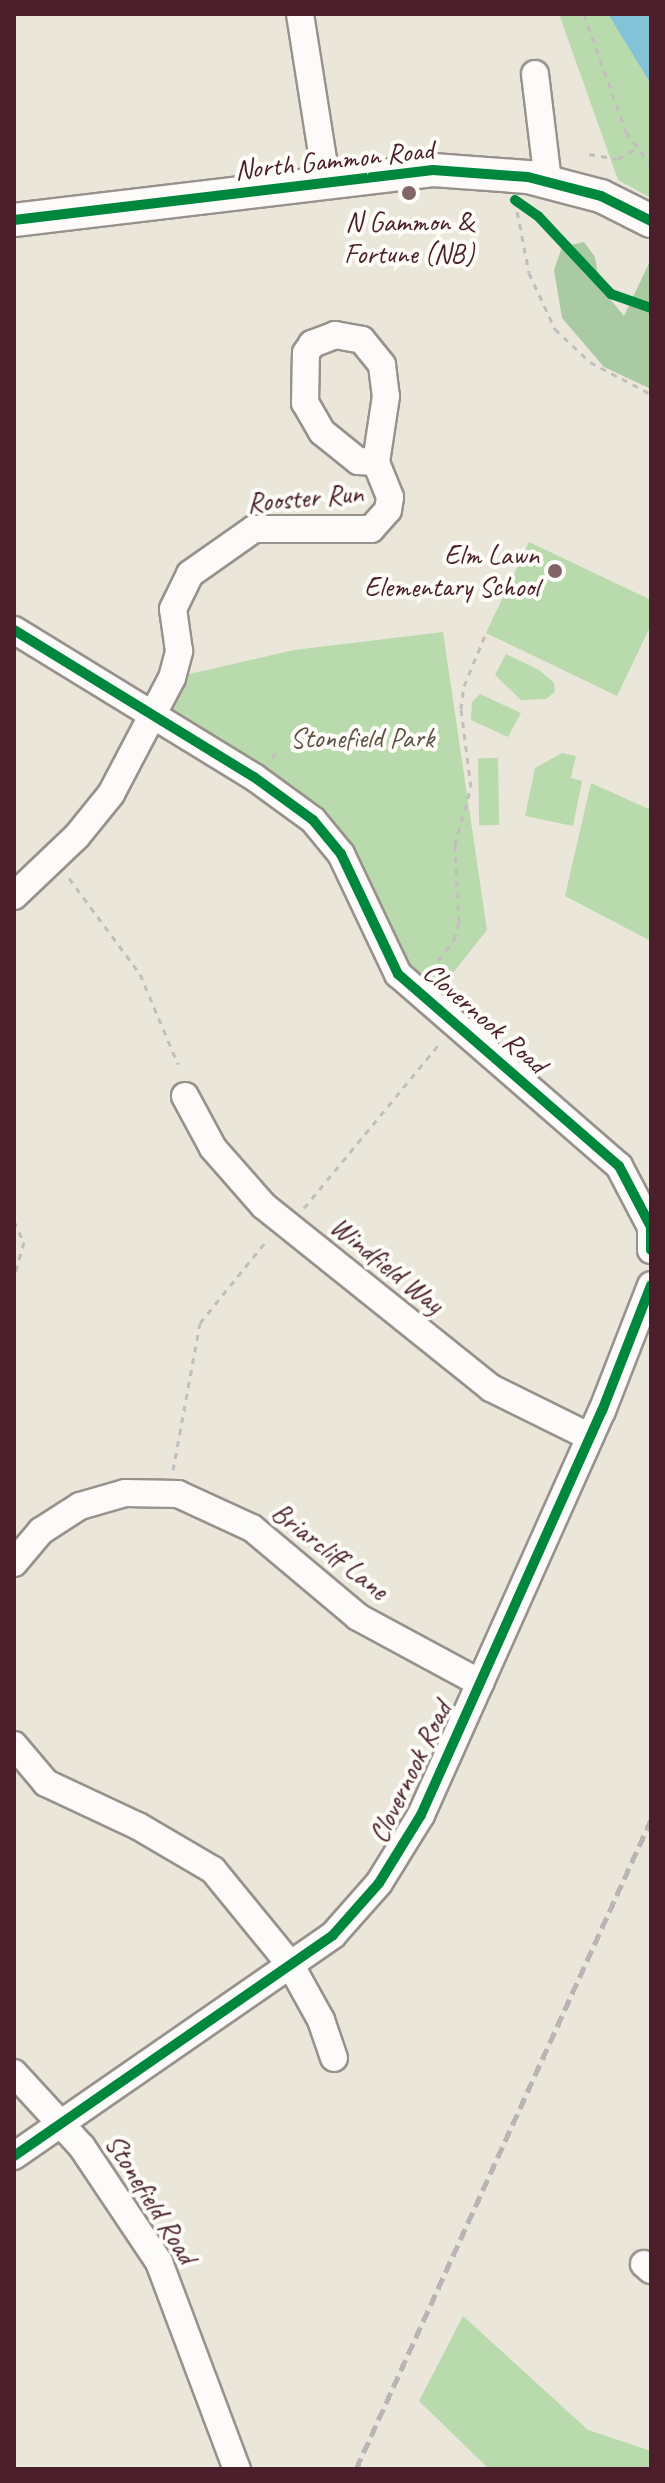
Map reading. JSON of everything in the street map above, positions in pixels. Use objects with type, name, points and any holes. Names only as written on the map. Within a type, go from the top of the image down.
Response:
[{"type":"main road","name":"North Gammon Road","points":[[14,220],[433,170],[508,173],[548,182],[601,196],[651,221]]},
{"type":"street","points":[[300,14],[327,184]]},
{"type":"street","points":[[535,74],[548,182]]},
{"type":"street","name":"Rooster Run","points":[[153,715],[178,662],[173,609],[190,574],[254,529],[371,529],[388,510],[390,497],[376,462],[386,409],[382,365],[362,340],[323,338],[312,344],[302,367],[311,418],[358,461],[376,462]]},
{"type":"street","name":"Clovernook Road","points":[[14,630],[153,715],[313,820],[341,854],[398,974],[619,1166],[639,1196],[651,1235],[651,1250]]},
{"type":"street","points":[[14,896],[89,824],[153,715]]},
{"type":"street","name":"Windfield Way","points":[[185,1096],[213,1148],[264,1206],[491,1388],[590,1437]]},
{"type":"street","name":"Clovernook Road","points":[[14,2156],[333,1935],[379,1883],[421,1815],[590,1437],[651,1285]]},
{"type":"street","name":"Briarcliff Lane","points":[[14,1563],[41,1531],[80,1506],[125,1493],[178,1494],[252,1528],[358,1617],[480,1683]]},
{"type":"street","points":[[14,1745],[46,1783],[138,1826],[213,1870],[290,1964],[334,2058]]},
{"type":"street","name":"Stonefield Road","points":[[14,2073],[63,2123],[159,2262],[237,2469]]},
{"type":"path","points":[[584,14],[635,149],[651,165]]},
{"type":"path","points":[[589,154],[618,159],[635,149]]},
{"type":"path","points":[[515,200],[532,210]]},
{"type":"path","points":[[515,200],[529,273],[555,329],[590,362],[651,394]]},
{"type":"path","points":[[431,970],[454,940],[459,922],[455,845],[471,787],[461,709],[464,686],[486,633]]},
{"type":"path","points":[[272,758],[279,748]]},
{"type":"path","points":[[69,878],[140,974],[178,1064]]},
{"type":"path","points":[[304,1208],[440,1043]]},
{"type":"path","points":[[14,1221],[24,1242],[14,1276]]},
{"type":"path","points":[[173,1470],[200,1323],[267,1240]]},
{"type":"green space","points":[[559,14],[651,14],[651,198],[618,180]]},
{"type":"green space","points":[[584,242],[595,257],[600,287],[624,316],[651,259],[651,389],[604,367],[562,318],[554,270],[562,247]]},
{"type":"green space","points":[[529,542],[651,600],[651,625],[617,696],[486,633]]},
{"type":"green space","name":"Stonefield Park","points":[[443,632],[487,930],[430,1002],[341,854],[153,715],[172,678],[294,650]]},
{"type":"green space","points":[[506,654],[539,670],[554,683],[555,692],[546,699],[521,700],[495,675]]},
{"type":"green space","points":[[480,694],[521,713],[508,737],[471,720],[472,702]]},
{"type":"green space","points":[[562,753],[576,756],[571,778],[582,781],[573,826],[525,816],[535,768]]},
{"type":"green space","points":[[478,758],[498,758],[499,825],[479,825]]},
{"type":"green space","points":[[591,783],[651,810],[651,941],[565,896]]},
{"type":"green space","points":[[463,2316],[588,2430],[651,2451],[651,2469],[489,2469],[419,2401]]},
{"type":"water","points":[[611,14],[651,14],[651,84],[610,17]]},
{"type":"railway","points":[[356,2469],[651,1820]]},
{"type":"cycle path","points":[[14,220],[433,170],[528,177],[601,196],[651,221]]},
{"type":"cycle path","points":[[515,200],[538,216],[611,294],[651,308]]},
{"type":"cycle path","points":[[14,630],[254,777],[313,820],[341,854],[398,974],[619,1166],[651,1227],[651,1250]]},
{"type":"cycle path","points":[[14,2156],[333,1935],[379,1883],[421,1815],[602,1411],[651,1285]]},
{"type":"place","name":"N Gammon & Fortune (NB)","points":[[409,193]]},
{"type":"place","name":"Elm Lawn Elementary School","points":[[555,571]]}]
